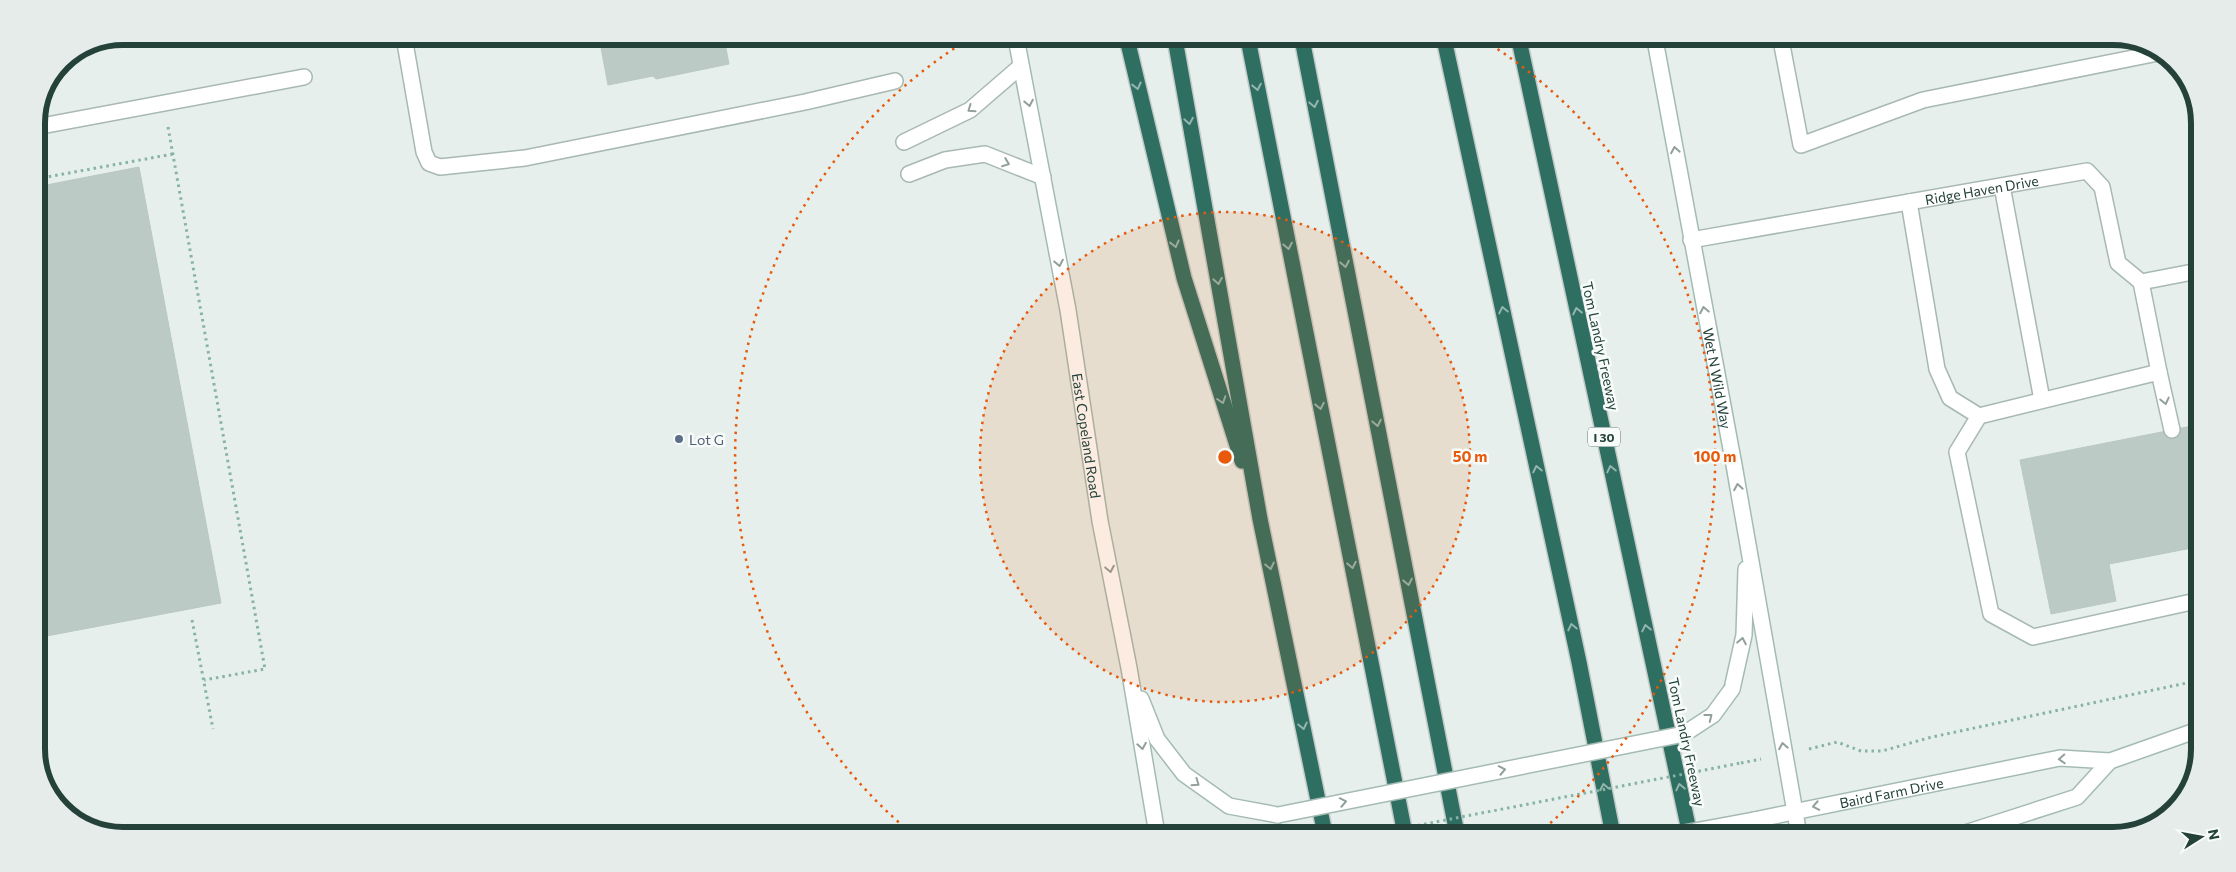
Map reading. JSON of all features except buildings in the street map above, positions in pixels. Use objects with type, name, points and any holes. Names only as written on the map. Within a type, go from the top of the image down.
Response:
[{"type":"highway","points":[[1128,45],[1184,278],[1260,519]]},
{"type":"highway","points":[[1176,45],[1260,519],[1324,827]]},
{"type":"highway","points":[[1249,45],[1404,827]]},
{"type":"highway","points":[[1303,45],[1456,827]]},
{"type":"highway","points":[[1445,45],[1579,662],[1611,827]]},
{"type":"highway","name":"Tom Landry Freeway","points":[[1520,45],[1688,827]]},
{"type":"main road","points":[[405,45],[424,152],[429,163],[440,167],[525,158],[805,102],[895,81]]},
{"type":"main road","name":"East Copeland Road","points":[[1017,45],[1068,310],[1100,521],[1129,668],[1156,827]]},
{"type":"main road","name":"Wet N Wild Way","points":[[1656,45],[1747,535],[1797,827]]},
{"type":"main road","points":[[1782,45],[1801,145],[1923,100],[2150,55]]},
{"type":"main road","points":[[904,142],[970,110],[1021,66]]},
{"type":"main road","points":[[45,124],[304,77]]},
{"type":"main road","points":[[909,174],[945,160],[985,154],[1043,177]]},
{"type":"main road","name":"Ridge Haven Drive","points":[[1691,240],[2087,171],[2102,187],[2118,263],[2141,282]]},
{"type":"main road","points":[[2002,186],[2042,400]]},
{"type":"main road","points":[[1909,202],[1937,369],[1950,398],[1979,416]]},
{"type":"main road","points":[[2172,430],[2141,282],[2191,272]]},
{"type":"main road","points":[[2159,372],[1979,416],[1957,452],[1990,614],[2033,637],[2191,602]]},
{"type":"main road","points":[[1129,668],[1156,739],[1184,774],[1229,806],[1278,815],[1684,734],[1713,716],[1732,689],[1744,635],[1747,535]]},
{"type":"main road","name":"Baird Farm Drive","points":[[1716,827],[2060,758],[2110,761],[2191,732]]},
{"type":"main road","name":"Baird Farm Drive","points":[[1984,827],[2077,797],[2110,761]]},
{"type":"path","points":[[164,103],[265,669],[204,680]]},
{"type":"path","points":[[45,177],[173,154]]},
{"type":"path","points":[[192,620],[213,729]]},
{"type":"path","points":[[1837,742],[1860,751],[1882,751],[1932,737],[2191,682]]},
{"type":"path","points":[[1409,827],[1741,763]]},
{"type":"place","name":"Lot G","points":[[679,439]]}]
